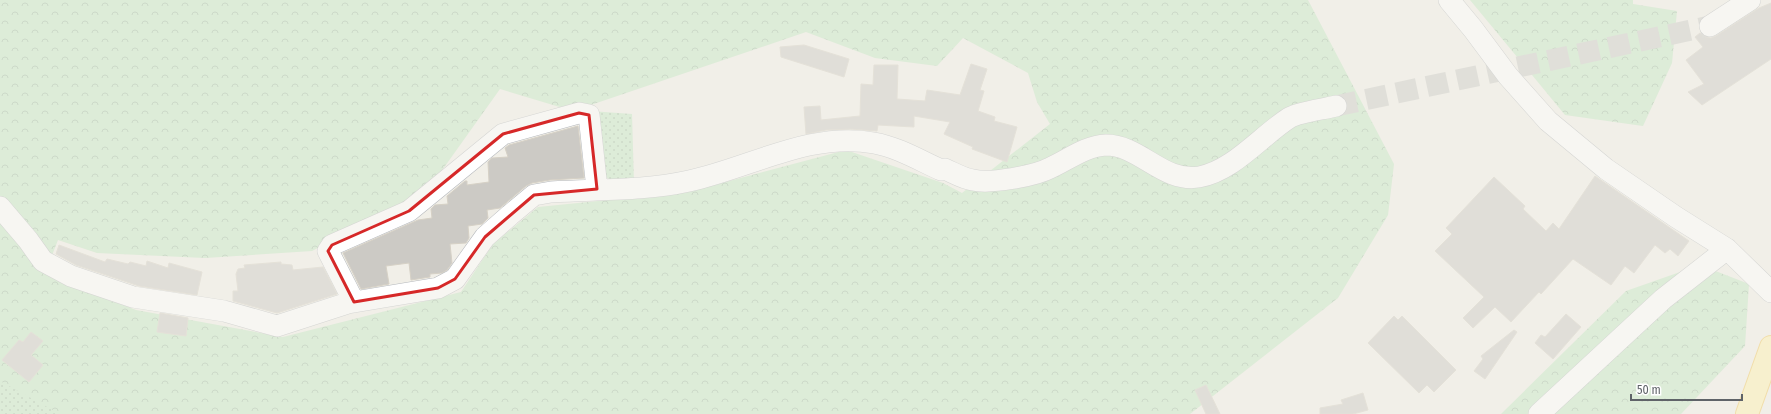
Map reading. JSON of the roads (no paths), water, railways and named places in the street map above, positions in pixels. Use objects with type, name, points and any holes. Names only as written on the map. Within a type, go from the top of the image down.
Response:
[{"type":"main road","points":[[1747,414],[1771,347]]},
{"type":"street","points":[[1449,0],[1508,76],[1548,121],[1606,169],[1676,218],[1727,249],[1771,292]]},
{"type":"street","points":[[1710,26],[1750,0]]},
{"type":"street","points":[[0,207],[28,240],[43,261],[71,276],[133,297],[224,311],[277,326],[354,302],[438,288],[455,280],[485,237],[534,195],[551,192],[658,186],[690,181],[814,143],[851,140],[874,143],[894,148],[941,170],[945,169],[974,181],[1007,180],[1048,169],[1088,148],[1107,145],[1128,151],[1166,172],[1178,176],[1198,177],[1218,170],[1291,117],[1336,106]]},
{"type":"street","points":[[354,302],[328,251],[332,245],[409,211],[503,134],[580,113],[589,116],[597,189]]},
{"type":"street","points":[[1539,414],[1663,299],[1727,249]]},
{"type":"tunnel","points":[[1336,106],[1710,26]]}]
